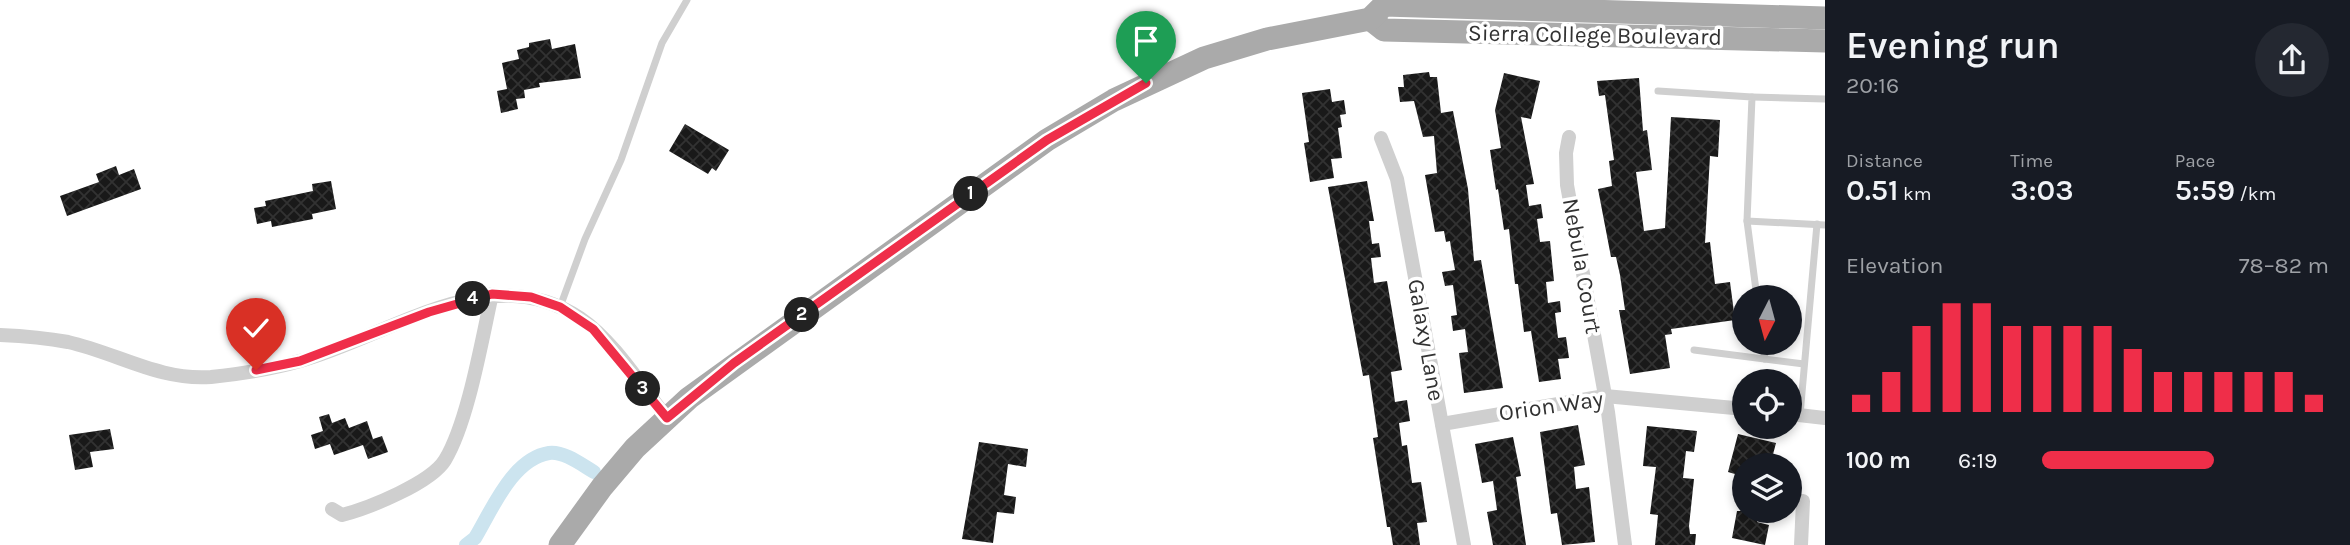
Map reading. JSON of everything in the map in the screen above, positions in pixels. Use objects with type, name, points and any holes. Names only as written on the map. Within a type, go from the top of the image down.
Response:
[{"type":"main road","points":[[1795,0],[1825,17]]},
{"type":"main road","name":"Sierra College Boulevard","points":[[560,545],[602,487],[667,418],[723,371],[1002,172],[1114,100],[1173,71],[1235,48],[1370,19],[1384,5],[1427,2],[1825,17]]},
{"type":"main road","name":"Sierra College Boulevard","points":[[1370,19],[1384,30],[1825,41]]},
{"type":"street","name":"Nebula Court","points":[[1569,137],[1566,153],[1567,185],[1605,396],[1625,545]]},
{"type":"street","name":"Galaxy Lane","points":[[1381,138],[1397,179],[1464,545]]},
{"type":"street","points":[[332,509],[342,515],[383,500],[432,475],[445,460],[460,423],[492,294]]},
{"type":"street","points":[[0,335],[68,342],[148,369],[178,376],[210,377],[300,361],[429,312],[492,294],[531,297],[560,307],[593,329],[667,418]]},
{"type":"street","name":"Orion Way","points":[[1441,424],[1605,396],[1732,408]]},
{"type":"street","points":[[1802,416],[1825,418]]},
{"type":"street","points":[[1801,545],[1803,501]]},
{"type":"lane","points":[[560,307],[585,239],[621,160],[662,43],[687,0]]},
{"type":"lane","points":[[1658,91],[1825,99]]},
{"type":"lane","points":[[1752,97],[1747,221],[1755,285]]},
{"type":"lane","points":[[1747,221],[1821,225],[1802,375]]},
{"type":"lane","points":[[1694,350],[1804,364]]},
{"type":"lane","points":[[1764,355],[1765,359]]},
{"type":"building","points":[[550,39],[552,49],[575,44],[581,78],[539,83],[540,87],[524,90],[525,98],[516,99],[518,109],[501,113],[497,91],[507,89],[502,63],[519,59],[517,50],[529,47],[529,43]]},
{"type":"building","points":[[1429,72],[1430,77],[1437,77],[1441,113],[1453,111],[1468,189],[1474,261],[1481,260],[1503,388],[1464,393],[1459,353],[1468,352],[1465,329],[1453,331],[1451,316],[1457,315],[1453,285],[1445,286],[1442,272],[1455,270],[1450,241],[1446,242],[1444,231],[1435,232],[1425,175],[1437,173],[1434,136],[1423,137],[1414,101],[1400,102],[1398,87],[1404,87],[1403,75]]},
{"type":"building","points":[[1504,73],[1540,81],[1531,119],[1521,117],[1534,184],[1526,185],[1529,206],[1541,204],[1543,218],[1537,219],[1540,242],[1550,241],[1554,281],[1546,282],[1548,303],[1560,301],[1561,312],[1555,313],[1558,338],[1566,337],[1569,358],[1558,359],[1561,379],[1539,382],[1531,331],[1524,332],[1509,229],[1504,230],[1498,189],[1496,190],[1490,150],[1501,148],[1495,110]]},
{"type":"building","points":[[1639,78],[1643,131],[1647,130],[1652,170],[1636,172],[1644,231],[1665,228],[1671,117],[1720,120],[1718,157],[1710,156],[1705,243],[1710,242],[1715,284],[1730,282],[1732,320],[1671,329],[1672,334],[1665,335],[1670,368],[1630,374],[1619,310],[1625,310],[1620,275],[1616,257],[1611,257],[1598,189],[1612,186],[1609,161],[1614,160],[1605,95],[1599,96],[1597,81]]},
{"type":"building","points":[[1330,89],[1332,102],[1344,100],[1346,114],[1340,115],[1342,127],[1338,128],[1342,158],[1331,159],[1334,178],[1310,182],[1304,143],[1309,142],[1302,93]]},
{"type":"building","points":[[685,124],[729,150],[716,171],[712,168],[708,174],[669,151]]},
{"type":"building","points":[[116,166],[119,175],[134,169],[141,189],[67,216],[60,196],[99,182],[96,174]]},
{"type":"building","points":[[331,181],[336,209],[312,214],[313,219],[272,227],[271,221],[257,224],[254,208],[266,206],[265,201],[313,191],[312,184]]},
{"type":"building","points":[[1367,181],[1374,221],[1369,221],[1372,244],[1379,243],[1381,257],[1371,258],[1374,283],[1387,281],[1402,370],[1391,372],[1395,402],[1407,400],[1410,421],[1399,423],[1402,446],[1407,445],[1412,483],[1421,482],[1427,522],[1417,523],[1420,545],[1393,545],[1390,527],[1387,527],[1373,438],[1378,437],[1369,375],[1363,376],[1328,187]]},
{"type":"building","points":[[329,414],[332,423],[345,418],[349,428],[367,421],[373,439],[382,436],[388,452],[368,459],[363,445],[334,455],[330,444],[315,449],[311,435],[323,431],[319,417]]},
{"type":"building","points":[[1578,425],[1585,465],[1574,467],[1576,489],[1589,487],[1595,542],[1562,545],[1557,513],[1551,514],[1540,432]]},
{"type":"building","points":[[1647,426],[1697,431],[1694,452],[1686,451],[1683,478],[1694,479],[1689,526],[1690,534],[1696,534],[1695,545],[1655,545],[1658,515],[1650,514],[1656,467],[1643,466]]},
{"type":"building","points":[[110,429],[114,449],[90,452],[93,467],[75,470],[69,435]]},
{"type":"building","points":[[1513,437],[1521,476],[1516,477],[1526,545],[1493,545],[1487,512],[1497,510],[1493,481],[1482,483],[1475,444]]},
{"type":"building","points":[[1737,439],[1759,439],[1776,443],[1773,453],[1733,453]]},
{"type":"building","points":[[979,442],[1028,449],[1026,467],[1008,464],[1004,495],[1016,497],[1014,514],[997,512],[993,543],[962,539]]},
{"type":"building","points":[[1732,457],[1732,473],[1728,472]]},
{"type":"building","points":[[1735,523],[1769,525],[1765,545],[1732,538]]},
{"type":"waterway","points":[[466,545],[475,538],[496,500],[514,475],[536,457],[549,453],[561,454],[594,472]]},
{"type":"route","points":[[256,370],[300,361],[429,312],[492,294],[531,297],[560,307],[593,329],[667,418],[734,363],[1047,140],[1146,83]]}]
